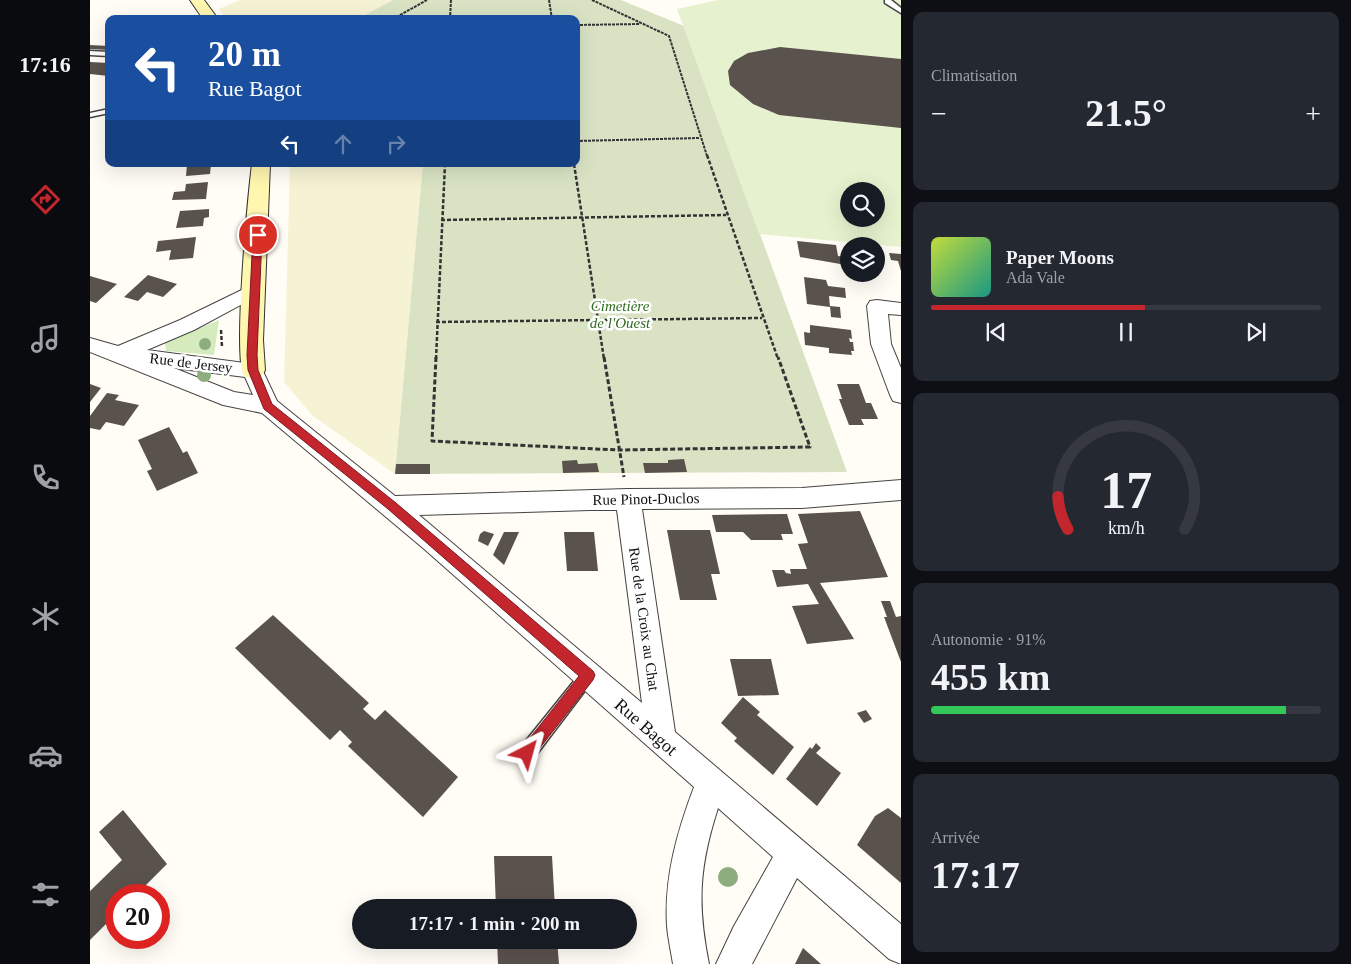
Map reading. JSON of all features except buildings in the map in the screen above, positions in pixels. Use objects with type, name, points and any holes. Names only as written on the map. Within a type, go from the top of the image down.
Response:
[{"type":"street","points":[[190,2],[193,15]]},
{"type":"street","points":[[190,2],[206,15]]},
{"type":"street","points":[[253,370],[251,340],[261,167]]},
{"type":"street","name":"Rue de Jersey","points":[[119,354],[186,325],[254,290]]},
{"type":"street","points":[[901,309],[877,306],[881,344],[901,394]]},
{"type":"street","name":"Rue de Jersey","points":[[90,345],[119,354],[231,399],[268,406],[392,506]]},
{"type":"street","name":"Rue de Jersey","points":[[119,354],[253,370],[268,406]]},
{"type":"street","name":"Rue Pinot-Duclos","points":[[392,506],[628,499],[802,498],[901,490]]},
{"type":"street","name":"Rue de la Croix au Chat","points":[[628,499],[661,739]]},
{"type":"street","name":"Rue Bagot","points":[[392,506],[901,947]]},
{"type":"street","points":[[691,964],[684,926],[686,876],[698,818],[711,784]]},
{"type":"street","points":[[734,964],[792,854]]},
{"type":"lane","points":[[888,0],[888,2],[901,11]]},
{"type":"lane","points":[[90,52],[105,54]]},
{"type":"lane","points":[[90,115],[105,112]]},
{"type":"lane","points":[[527,753],[588,675]]},
{"type":"path","points":[[400,15],[427,0]]},
{"type":"path","points":[[450,15],[451,0]]},
{"type":"path","points":[[549,0],[551,15]]},
{"type":"path","points":[[445,167],[436,322],[432,441],[618,450],[810,447],[726,214],[700,138],[669,36],[592,0]]},
{"type":"path","points":[[580,25],[644,24]]},
{"type":"path","points":[[580,141],[700,138]]},
{"type":"path","points":[[574,167],[580,217],[618,450],[628,499]]},
{"type":"path","points":[[441,220],[726,214]]},
{"type":"path","points":[[436,322],[762,318]]},
{"type":"shaded area","points":[[240,0],[393,0],[365,15],[223,15],[219,9]]},
{"type":"shaded area","points":[[290,167],[423,167],[395,474],[313,416],[284,382]]},
{"type":"green space","name":"Cimetière de l'Ouest","points":[[393,0],[621,0],[684,26],[847,472],[395,474],[423,167],[580,167],[580,15],[365,15]]},
{"type":"green space","points":[[718,0],[901,0],[901,247],[885,246],[885,237],[840,237],[840,241],[759,234],[677,9]]},
{"type":"green space","points":[[219,320],[214,355],[166,351],[165,342]]},
{"type":"route","points":[[258,235],[251,340],[253,370],[268,406],[296,431],[392,506],[588,675],[527,753]]}]
